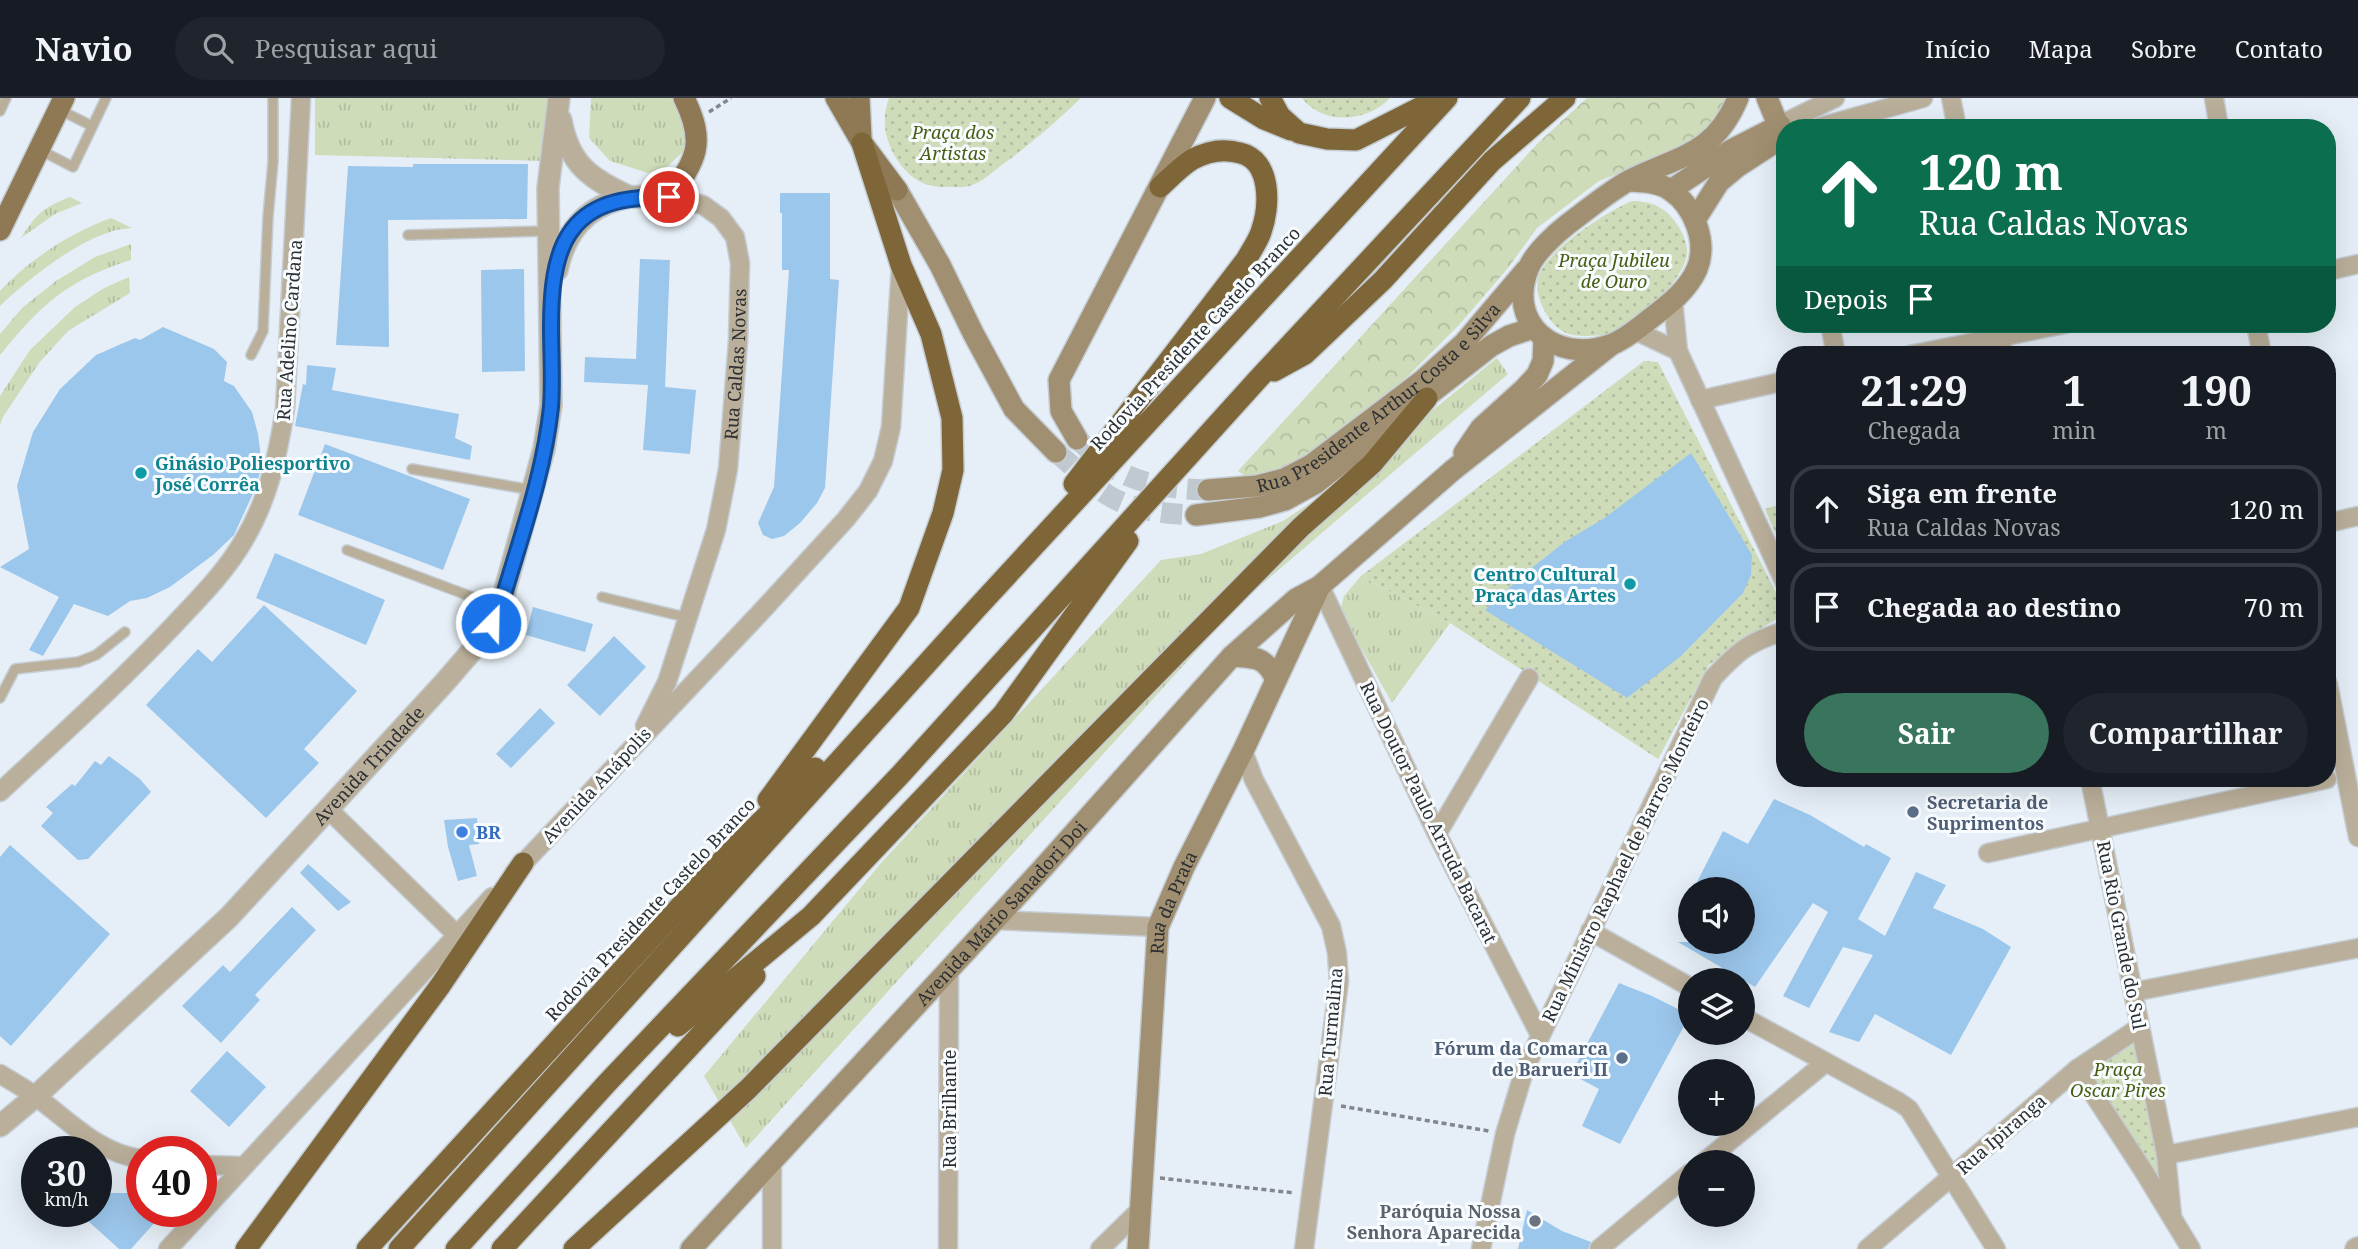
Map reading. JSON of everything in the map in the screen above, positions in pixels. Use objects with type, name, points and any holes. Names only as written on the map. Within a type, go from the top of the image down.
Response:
[{"type":"highway","points":[[1230,98],[1275,125],[1327,139],[1356,139],[1439,98]]},
{"type":"highway","points":[[1270,98],[1280,116],[1299,133]]},
{"type":"highway","name":"Rodovia Presidente Castelo Branco","points":[[399,1249],[976,609],[1447,98]]},
{"type":"highway","points":[[456,1249],[608,1082],[901,774],[1259,378],[1520,98]]},
{"type":"highway","points":[[1259,378],[1306,354],[1382,280],[1492,162],[1565,98]]},
{"type":"highway","points":[[646,975],[728,854],[909,608],[943,513],[953,470],[952,418],[931,334],[901,265],[862,143]]},
{"type":"highway","points":[[976,609],[1246,260],[1261,232],[1266,209],[1263,174],[1256,162],[1245,154],[1218,149],[1192,160],[1160,187]]},
{"type":"highway","points":[[574,1249],[748,1089],[1291,537],[1372,464],[1427,398]]},
{"type":"highway","points":[[502,1249],[1003,714],[1189,456]]},
{"type":"highway","name":"Rodovia Presidente Castelo Branco","points":[[367,1249],[728,854],[976,609]]},
{"type":"highway","points":[[246,1249],[440,986],[523,863]]},
{"type":"highway","points":[[608,1082],[811,916]]},
{"type":"main road","points":[[669,197],[693,160],[697,144],[697,132],[684,98]]},
{"type":"main road","points":[[836,98],[862,143],[897,190],[940,265],[1014,410],[1056,452]]},
{"type":"main road","points":[[859,98],[862,143]]},
{"type":"main road","points":[[1077,439],[1061,411],[1059,380],[1205,98]]},
{"type":"main road","name":"Rua Presidente Arthur Costa e Silva","points":[[1208,490],[1257,486],[1284,480],[1311,465],[1423,380],[1464,344],[1555,234],[1629,181],[1702,148],[1721,128],[1738,98]]},
{"type":"main road","points":[[1767,98],[1776,119]]},
{"type":"main road","points":[[0,230],[61,103]]},
{"type":"main road","points":[[1671,190],[1731,150],[1776,138]]},
{"type":"main road","points":[[1695,220],[1718,182],[1776,141]]},
{"type":"main road","points":[[1320,586],[1453,470],[1611,345],[1673,300],[1690,280],[1698,267],[1702,245],[1690,210],[1671,190],[1655,183],[1629,181]]},
{"type":"main road","name":"Rua Presidente Arthur Costa e Silva","points":[[1196,515],[1260,507],[1285,500],[1316,482],[1491,346],[1509,336],[1539,334],[1521,302],[1529,266]]},
{"type":"main road","points":[[1539,334],[1576,351],[1611,345]]},
{"type":"main road","points":[[1453,470],[1481,428],[1537,374],[1543,360],[1539,334]]},
{"type":"main road","name":"Avenida Mário Sanadori Doi","points":[[691,1249],[995,920],[1232,656],[1296,599],[1320,586]]},
{"type":"main road","name":"Rua da Prata","points":[[1138,1249],[1158,927],[1184,867],[1243,751],[1320,586]]},
{"type":"main road","points":[[1232,656],[1262,660],[1276,679]]},
{"type":"street","name":"Rua Adelino Cardana","points":[[0,792],[155,646],[210,586],[244,540],[263,500],[278,453],[285,409],[301,98]]},
{"type":"street","points":[[1806,119],[1835,98]]},
{"type":"street","points":[[1848,119],[1923,98]]},
{"type":"street","points":[[1951,98],[1955,119]]},
{"type":"street","points":[[2214,98],[2218,119]]},
{"type":"street","points":[[559,103],[563,133],[573,156],[585,171],[600,183],[629,197]]},
{"type":"street","points":[[551,303],[548,188],[559,103]]},
{"type":"street","name":"Rua Caldas Novas","points":[[551,303],[561,250],[570,232],[580,220],[606,205],[629,197],[669,197],[703,205],[721,218],[735,237],[740,262],[738,341],[728,469],[716,530],[689,618],[667,682],[637,742]]},
{"type":"street","points":[[2336,269],[2358,264]]},
{"type":"street","name":"Avenida Anápolis","points":[[217,1192],[759,614],[846,519],[868,491],[883,461],[891,427],[901,265]]},
{"type":"street","points":[[1673,300],[1678,351],[1776,564]]},
{"type":"street","name":"Avenida Trindade","points":[[0,1126],[36,1096],[229,917],[446,682],[482,639],[500,608],[544,449],[551,405],[551,303]]},
{"type":"street","points":[[1634,330],[1678,351]]},
{"type":"street","points":[[1942,346],[1987,333]]},
{"type":"street","points":[[1700,400],[1776,384]]},
{"type":"street","points":[[2336,521],[2358,516]]},
{"type":"street","name":"Rua Doutor Paulo Arruda Bacarat","points":[[1320,586],[1437,834],[1539,1035]]},
{"type":"street","name":"Rua Ministro Raphael de Barros Monteiro","points":[[1481,1249],[1505,1134],[1525,1068],[1539,1035],[1713,678],[1744,647],[1776,634]]},
{"type":"street","points":[[1437,834],[1530,678]]},
{"type":"street","points":[[2336,714],[2352,774],[2358,837]]},
{"type":"street","name":"Rua Turmalina","points":[[1243,751],[1254,780],[1331,926],[1337,953],[1339,981],[1304,1249]]},
{"type":"street","name":"Rua Rio Grande do Sul","points":[[2092,787],[2166,1155],[2172,1216]]},
{"type":"street","points":[[1987,853],[2290,787]]},
{"type":"street","points":[[329,810],[457,935]]},
{"type":"street","points":[[995,920],[1158,927]]},
{"type":"street","points":[[1590,931],[1678,980]]},
{"type":"street","points":[[2133,992],[2358,948]]},
{"type":"street","name":"Rua Brilhante","points":[[948,1249],[950,969]]},
{"type":"street","points":[[1755,1024],[1909,1109],[1996,1249]]},
{"type":"street","name":"Rua Ipiranga","points":[[1867,1249],[2077,1069],[2140,1027]]},
{"type":"street","points":[[1719,1150],[1825,1063]]},
{"type":"street","points":[[2077,1069],[2191,1249]]},
{"type":"street","points":[[0,1074],[36,1096],[103,1147],[126,1156]]},
{"type":"street","points":[[2166,1155],[2358,1117]]},
{"type":"street","points":[[772,1161],[772,1249]]},
{"type":"street","points":[[217,1165],[244,1166]]},
{"type":"street","points":[[1599,1249],[1678,1183]]},
{"type":"street","points":[[1100,1249],[1141,1209]]},
{"type":"street","name":"Avenida Anápolis","points":[[168,1249],[184,1227]]},
{"type":"lane","points":[[0,111],[6,98]]},
{"type":"lane","points":[[39,150],[73,167],[106,98]]},
{"type":"lane","points":[[251,355],[263,331],[273,162],[273,98]]},
{"type":"lane","points":[[61,103],[92,126]]},
{"type":"lane","points":[[408,235],[549,231]]},
{"type":"lane","points":[[412,469],[534,490]]},
{"type":"lane","points":[[347,550],[500,608]]},
{"type":"lane","points":[[602,597],[689,618]]},
{"type":"lane","points":[[0,698],[15,669],[78,662],[96,655],[125,632]]},
{"type":"path","points":[[1324,1103],[1505,1134]]},
{"type":"path","points":[[1144,1176],[1311,1195]]},
{"type":"green space","points":[[315,98],[552,98],[544,161],[315,155]]},
{"type":"green space","points":[[591,98],[675,98],[690,130],[687,148],[667,167],[648,173],[610,161],[589,138]]},
{"type":"green space","name":"Praça dos Artistas","points":[[889,98],[1081,98],[1033,141],[988,176],[970,186],[959,187],[922,183],[900,164],[891,149],[886,132],[885,116]]},
{"type":"green space","points":[[1302,98],[1390,98],[1370,112],[1346,118],[1322,113]]},
{"type":"green space","points":[[1587,98],[1725,100],[1713,129],[1688,150],[1599,181],[1537,228],[1508,268],[1459,325],[1399,385],[1339,432],[1286,471],[1245,476],[1238,471],[1538,143]]},
{"type":"green space","points":[[70,197],[82,203],[55,214],[21,238],[41,212]]},
{"type":"green space","name":"Praça Jubileu de Ouro","points":[[1632,201],[1654,205],[1676,222],[1687,248],[1683,266],[1676,279],[1653,305],[1626,325],[1601,335],[1578,336],[1565,333],[1554,325],[1539,299],[1537,283],[1543,267],[1578,233]]},
{"type":"green space","points":[[111,218],[132,228],[96,237],[66,253],[0,306],[0,291],[24,268],[66,239]]},
{"type":"green space","points":[[131,244],[131,260],[89,276],[57,296],[0,355],[0,334],[22,308],[56,281],[95,257]]},
{"type":"green space","points":[[129,277],[130,293],[68,331],[39,363],[0,425],[0,396],[30,350],[75,307],[104,288]]},
{"type":"green space","points":[[1497,358],[1508,374],[1241,602],[746,1148],[704,1076],[881,863],[1161,560],[1201,554],[1283,521],[1359,470]]},
{"type":"green space","points":[[1644,361],[1658,362],[1776,592],[1776,619],[1709,665],[1658,759],[1450,623],[1361,576]]},
{"type":"green space","points":[[1776,506],[1776,534],[1765,509]]},
{"type":"green space","points":[[1361,576],[1450,623],[1392,703],[1340,611],[1344,596]]},
{"type":"green space","name":"Praça Oscar Pires","points":[[2135,1036],[2164,1186],[2084,1074]]},
{"type":"building","points":[[413,164],[528,164],[527,219],[388,220],[389,347],[336,345],[348,166],[413,167]]},
{"type":"building","points":[[780,193],[830,193],[830,279],[839,280],[825,488],[817,503],[800,523],[784,536],[772,539],[763,535],[758,523],[774,487],[789,270],[782,270]]},
{"type":"building","points":[[640,259],[670,260],[665,387],[696,390],[690,454],[643,450],[648,385],[584,382],[585,357],[636,359]]},
{"type":"building","points":[[524,269],[525,371],[482,372],[481,270]]},
{"type":"building","name":"Ginásio Poliesportivo José Corrêa","points":[[163,327],[214,349],[227,362],[224,381],[234,386],[252,412],[258,434],[262,466],[255,489],[234,535],[213,555],[170,587],[147,598],[130,601],[108,616],[74,604],[43,656],[29,650],[59,597],[0,567],[29,549],[17,486],[33,432],[60,389],[96,355],[135,338],[140,340]]},
{"type":"building","points":[[307,365],[336,368],[332,390],[459,414],[455,438],[472,446],[470,460],[295,426],[303,384],[306,385]]},
{"type":"building","points":[[325,444],[470,499],[443,570],[298,515]]},
{"type":"building","name":"Centro Cultural Praça das Artes","points":[[1691,453],[1752,555],[1751,575],[1743,593],[1681,656],[1627,698],[1485,610],[1524,574],[1566,541],[1603,519]]},
{"type":"building","points":[[275,553],[385,600],[366,645],[256,598]]},
{"type":"building","points":[[264,605],[357,691],[304,749],[319,763],[266,818],[146,705],[198,649],[212,662]]},
{"type":"building","points":[[533,607],[593,624],[585,652],[526,635]]},
{"type":"building","points":[[614,636],[646,667],[600,716],[567,685]]},
{"type":"building","points":[[540,708],[555,723],[511,768],[496,754]]},
{"type":"building","points":[[109,756],[140,779],[151,792],[88,859],[78,860],[41,826],[53,813],[46,807],[72,784],[75,786],[95,761],[101,765]]},
{"type":"building","points":[[1774,799],[1810,815],[1864,847],[1866,844],[1891,858],[1858,919],[1885,936],[1916,872],[1946,885],[1933,908],[1983,929],[2011,947],[1951,1055],[1875,1014],[1859,1042],[1829,1032],[1873,955],[1843,947],[1809,1008],[1783,996],[1828,912],[1813,903],[1755,987],[1755,968],[1722,968],[1699,954],[1755,954],[1755,877],[1700,877],[1723,831],[1748,844]]},
{"type":"building","points":[[477,818],[479,844],[469,845],[477,876],[458,881],[448,847],[444,820]]},
{"type":"building","points":[[10,845],[110,934],[11,1046],[0,1036],[0,857]]},
{"type":"building","points":[[308,864],[351,902],[338,911],[300,873]]},
{"type":"building","points":[[292,907],[316,930],[255,995],[260,1000],[221,1043],[182,1006],[223,965],[230,972]]},
{"type":"building","name":"Fórum da Comarca de Barueri II","points":[[1619,983],[1678,1009],[1678,1037],[1620,1144],[1582,1126],[1599,1089],[1571,1074]]},
{"type":"building","points":[[227,1051],[266,1087],[229,1127],[190,1091]]},
{"type":"building","points":[[112,1193],[126,1193],[126,1227],[151,1227],[131,1249],[119,1249],[95,1227],[112,1227]]},
{"type":"building","name":"Paróquia Nossa Senhora Aparecida","points":[[1527,1210],[1562,1231],[1591,1242],[1588,1249],[1518,1249]]},
{"type":"tunnel","points":[[1077,439],[1116,470],[1138,480],[1161,486],[1208,490]]},
{"type":"tunnel","points":[[1056,452],[1093,485],[1116,500],[1150,510],[1196,515]]},
{"type":"place","name":"Ginásio Poliesportivo José Corrêa","points":[[141,473]]},
{"type":"place","name":"Centro Cultural Praça das Artes","points":[[1630,584]]},
{"type":"place","name":"Secretaria de Suprimentos","points":[[1913,812]]},
{"type":"place","name":"BR","points":[[462,832]]},
{"type":"place","name":"Fórum da Comarca de Barueri II","points":[[1622,1058]]},
{"type":"place","name":"Paróquia Nossa Senhora Aparecida","points":[[1535,1221]]},
{"type":"route","points":[[491,623],[500,608],[544,449],[551,405],[551,303],[561,250],[580,220],[606,205],[629,197],[669,197]]}]
